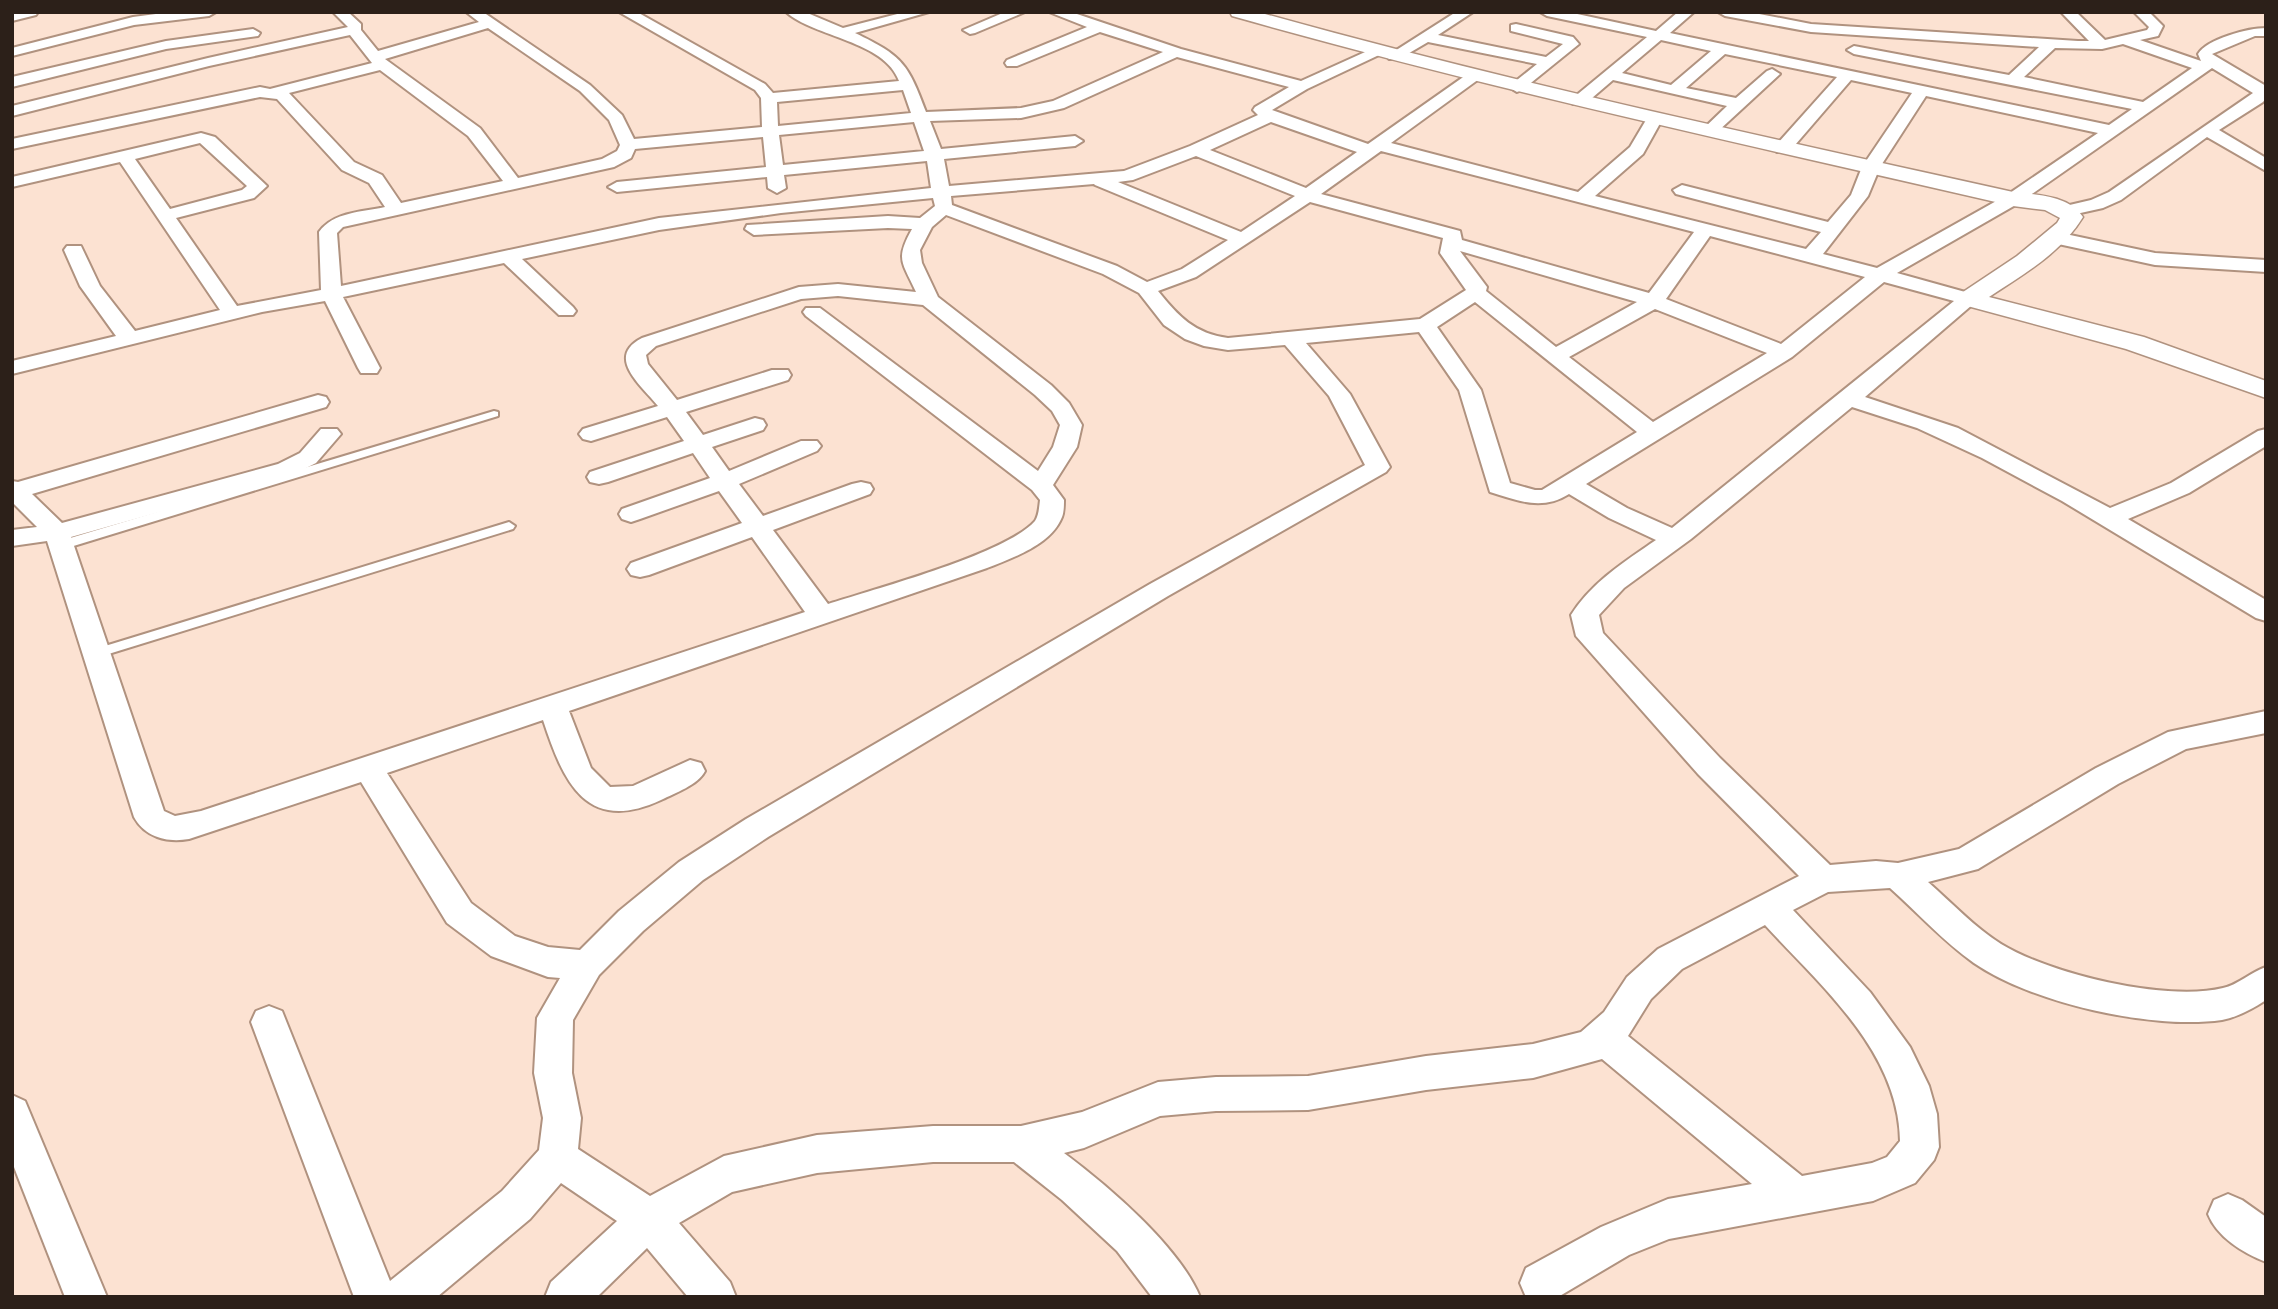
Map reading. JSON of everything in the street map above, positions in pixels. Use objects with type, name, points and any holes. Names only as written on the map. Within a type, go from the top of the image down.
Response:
[{"type":"street","points":[[12,16],[31,12]]},
{"type":"street","points":[[18,51],[133,21],[209,12]]},
{"type":"street","points":[[340,12],[356,27],[354,30],[363,46],[379,61],[476,134],[514,184]]},
{"type":"street","points":[[369,369],[331,294],[328,232],[331,227],[337,223],[396,209],[608,163],[625,153],[628,145],[616,118],[585,88],[473,12]]},
{"type":"street","points":[[626,12],[760,87],[769,99],[773,170],[781,208]]},
{"type":"street","points":[[793,12],[840,33],[895,63],[904,74],[934,154],[937,208],[910,250],[912,263],[929,300],[1044,390],[1072,425],[1065,447],[1041,485]]},
{"type":"street","points":[[840,33],[922,12]]},
{"type":"street","points":[[970,30],[1018,12]]},
{"type":"street","points":[[1056,12],[1176,52],[1302,86]]},
{"type":"street","points":[[1238,12],[1384,54],[1517,87],[2013,199],[2052,205],[2067,211],[2072,217],[2056,238],[1969,299],[1849,400],[1598,596],[1585,615],[1590,636],[1709,766],[1823,878]]},
{"type":"street","points":[[1466,12],[1426,37],[1302,86],[1261,110],[1269,116],[1375,148],[1881,275],[2135,343],[2266,390]]},
{"type":"street","points":[[1485,49],[1539,12]]},
{"type":"street","points":[[1547,12],[2109,130]]},
{"type":"street","points":[[1603,24],[1619,12]]},
{"type":"street","points":[[1579,101],[1687,12]]},
{"type":"street","points":[[1726,12],[1764,16],[1811,28],[2102,44],[2153,33],[2155,26],[2141,12]]},
{"type":"street","points":[[1844,29],[1862,12]]},
{"type":"street","points":[[2068,12],[2102,44]]},
{"type":"street","points":[[12,144],[233,97],[275,92],[488,24]]},
{"type":"street","points":[[1012,63],[1098,27]]},
{"type":"street","points":[[1516,28],[1571,42],[1517,87]]},
{"type":"street","points":[[12,111],[354,30]]},
{"type":"street","points":[[1783,148],[1840,74],[1854,50],[1872,32]]},
{"type":"street","points":[[2208,64],[2205,54],[2208,49],[2253,32],[2266,32]]},
{"type":"street","points":[[12,82],[166,45],[253,33]]},
{"type":"street","points":[[1426,37],[1549,62]]},
{"type":"street","points":[[210,39],[231,57]]},
{"type":"street","points":[[2067,211],[2097,204],[2115,196],[2207,130],[2261,102],[2261,90],[2208,64],[2124,40]]},
{"type":"street","points":[[2020,82],[2016,77],[2052,43]]},
{"type":"street","points":[[1674,90],[1722,49]]},
{"type":"street","points":[[1854,50],[2144,107]]},
{"type":"street","points":[[18,51],[58,70]]},
{"type":"street","points":[[628,145],[920,117],[1021,113],[1048,108],[1176,52]]},
{"type":"street","points":[[1425,325],[1470,390],[1499,487],[1534,498],[1549,496],[1784,352],[1881,275],[2013,199],[2208,64]]},
{"type":"street","points":[[1710,131],[1772,74]]},
{"type":"street","points":[[1610,75],[1741,104]]},
{"type":"street","points":[[1146,289],[1189,273],[1242,239],[1474,76]]},
{"type":"street","points":[[769,99],[907,85]]},
{"type":"street","points":[[1810,257],[1860,196],[1871,167],[1922,90]]},
{"type":"street","points":[[275,92],[282,95],[317,130],[348,166],[376,178],[396,209]]},
{"type":"street","points":[[754,229],[888,222],[937,208],[1095,178],[1138,173],[1269,116]]},
{"type":"street","points":[[1581,199],[1637,150],[1655,118]]},
{"type":"street","points":[[2207,130],[2266,166]]},
{"type":"street","points":[[12,182],[123,154],[201,138],[209,141],[258,186],[248,194],[166,215]]},
{"type":"street","points":[[617,187],[1075,141]]},
{"type":"street","points":[[12,368],[232,313],[508,255],[659,224],[781,208],[937,208],[1101,266],[1146,289],[1171,321],[1192,335],[1228,344],[1425,325],[1476,293],[1477,287],[1450,253],[1453,235],[1308,195],[1196,150]]},
{"type":"street","points":[[123,154],[232,313]]},
{"type":"street","points":[[1095,178],[1242,239]]},
{"type":"street","points":[[1682,190],[1832,229]]},
{"type":"street","points":[[1555,356],[1654,301],[1705,230]]},
{"type":"street","points":[[2056,238],[2155,259],[2266,266]]},
{"type":"street","points":[[1452,243],[1654,301],[1784,352]]},
{"type":"street","points":[[74,250],[78,266],[86,280],[129,338]]},
{"type":"street","points":[[508,255],[566,311]]},
{"type":"street","points":[[822,616],[672,408],[637,365],[635,355],[638,348],[649,342],[799,293],[838,290],[929,300]]},
{"type":"street","points":[[1476,293],[1653,433]]},
{"type":"street","points":[[318,402],[13,490],[60,538],[150,817],[158,826],[178,829],[204,823],[822,616],[998,555],[1031,536],[1049,518],[1052,500],[1041,485],[813,312]]},
{"type":"street","points":[[404,1297],[516,1205],[557,1158],[562,1118],[553,1073],[555,1018],[587,965],[631,921],[691,871],[757,828],[1159,590],[1378,467],[1339,394],[1291,339]]},
{"type":"street","points":[[591,434],[780,375]]},
{"type":"street","points":[[1849,400],[1919,420],[1950,433],[2024,471],[2266,612]]},
{"type":"street","points":[[599,477],[755,425]]},
{"type":"street","points":[[12,538],[60,538],[286,469],[308,458],[329,433]]},
{"type":"street","points":[[2106,519],[2180,488],[2266,436]]},
{"type":"street","points":[[631,514],[725,481],[809,446]]},
{"type":"street","points":[[1569,484],[1618,513],[1674,539]]},
{"type":"street","points":[[640,569],[861,489]]},
{"type":"street","points":[[553,706],[582,782],[595,796],[613,801],[636,797],[690,771]]},
{"type":"street","points":[[566,1297],[649,1219],[724,1175],[817,1154],[933,1144],[1021,1144],[1084,1130],[1158,1099],[1216,1094],[1308,1093],[1426,1073],[1533,1061],[1592,1046],[1617,1023],[1639,988],[1670,959],[1823,878],[1876,874],[1898,876],[1967,860],[2107,776],[2179,740],[2266,722]]},
{"type":"street","points":[[368,768],[459,913],[503,946],[548,962],[587,965]]},
{"type":"street","points":[[1898,876],[1988,953],[2023,974],[2073,990],[2179,1007],[2226,1004],[2266,982]]},
{"type":"street","points":[[1541,1283],[1615,1241],[1668,1219],[1873,1182],[1901,1170],[1920,1147],[1918,1113],[1901,1066],[1870,1019],[1769,907]]},
{"type":"street","points":[[269,1022],[375,1297]]},
{"type":"street","points":[[1602,1037],[1796,1196]]},
{"type":"street","points":[[13,1117],[86,1297]]},
{"type":"street","points":[[1021,1144],[1076,1186],[1131,1237],[1179,1297]]},
{"type":"street","points":[[557,1158],[649,1219],[715,1297]]},
{"type":"street","points":[[2228,1214],[2266,1242]]},
{"type":"lane","points":[[60,538],[494,414]]},
{"type":"lane","points":[[97,653],[509,526]]}]
